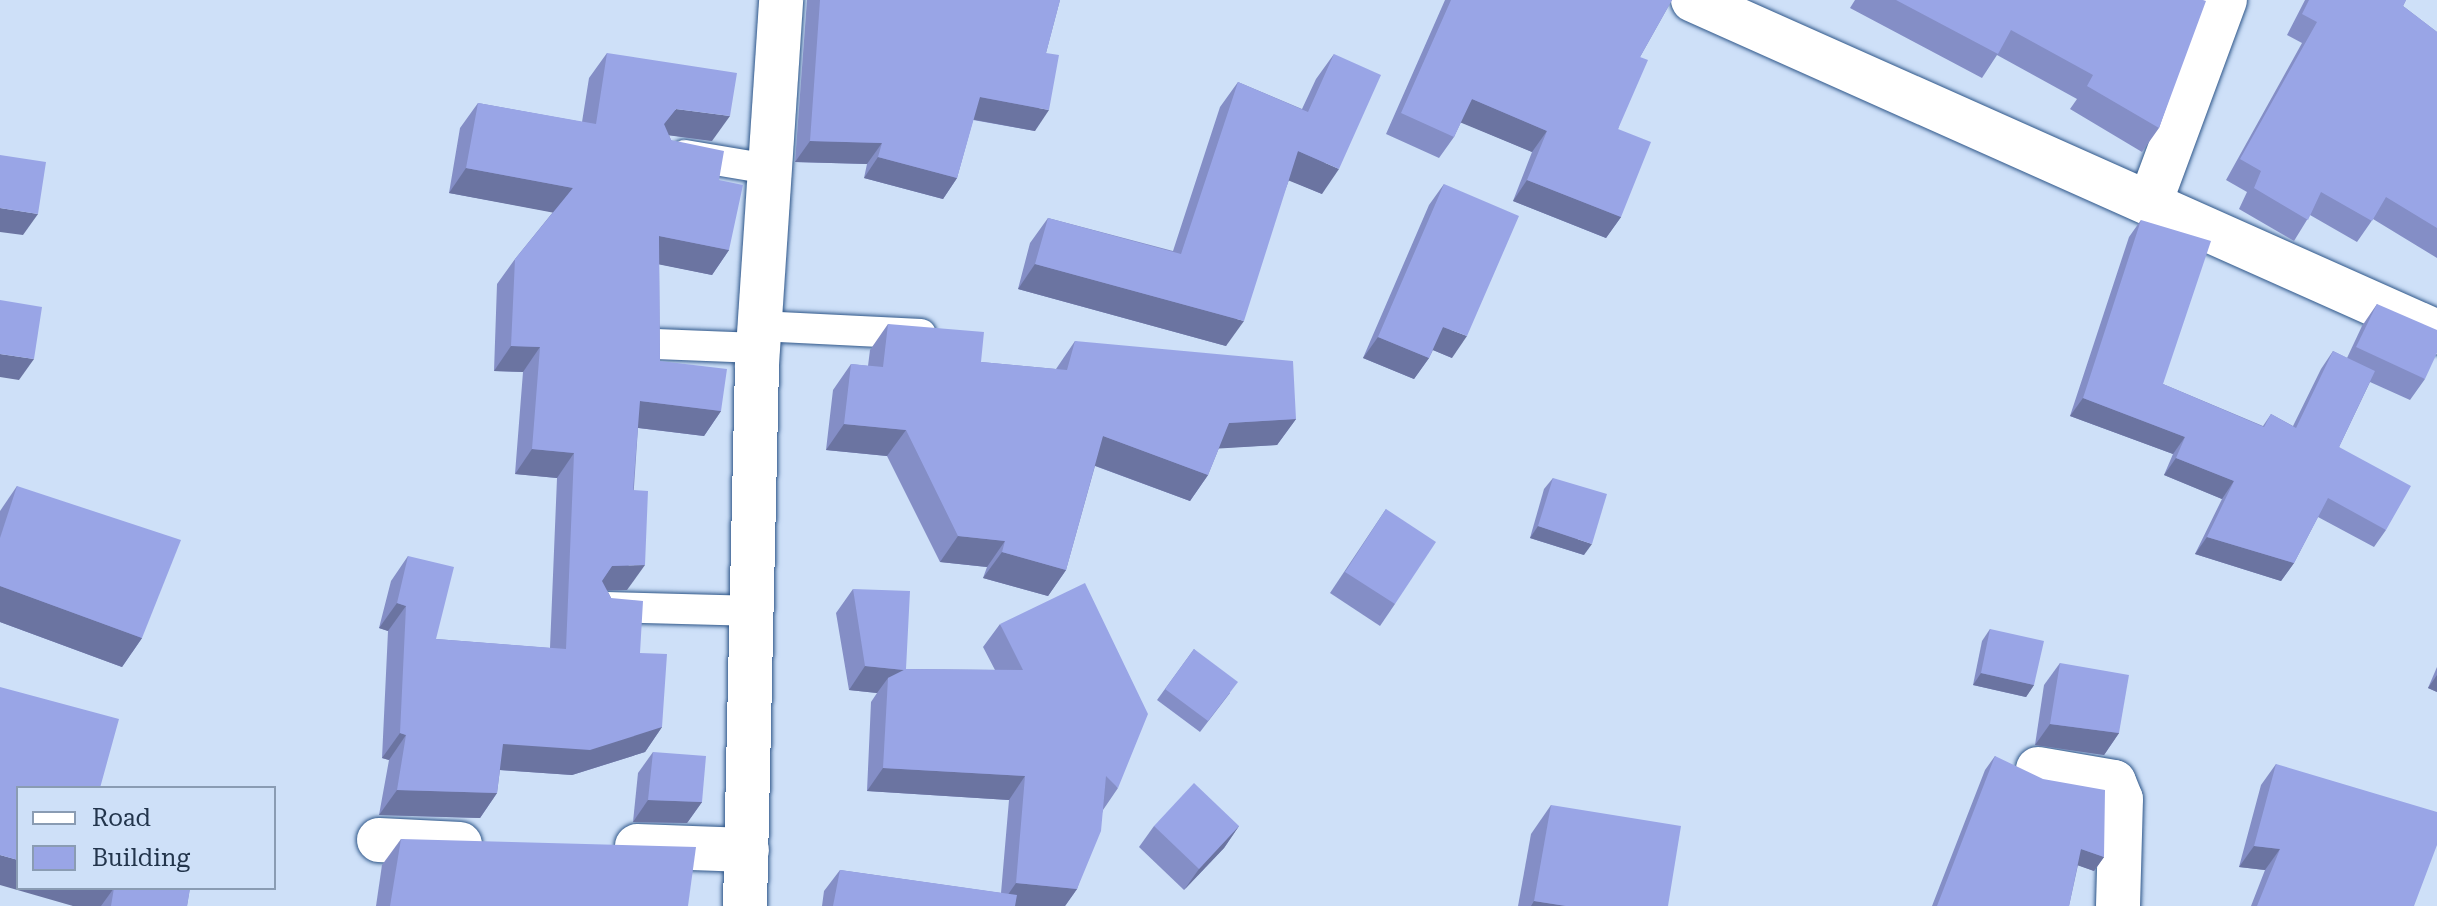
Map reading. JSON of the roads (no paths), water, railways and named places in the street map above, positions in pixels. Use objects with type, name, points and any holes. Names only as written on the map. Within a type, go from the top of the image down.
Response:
[{"type":"street","points":[[745,906],[758,337],[781,0]]},
{"type":"street","points":[[1693,0],[2151,200],[2437,332]]},
{"type":"street","points":[[2151,200],[2225,0]]},
{"type":"street","points":[[2038,769],[2114,782],[2121,799],[2118,906]]},
{"type":"street","points":[[379,840],[509,845]]},
{"type":"street","points":[[601,845],[747,850]]},
{"type":"lane","points":[[664,151],[769,169]]},
{"type":"lane","points":[[656,344],[758,337],[947,335]]},
{"type":"lane","points":[[602,607],[752,611]]}]
